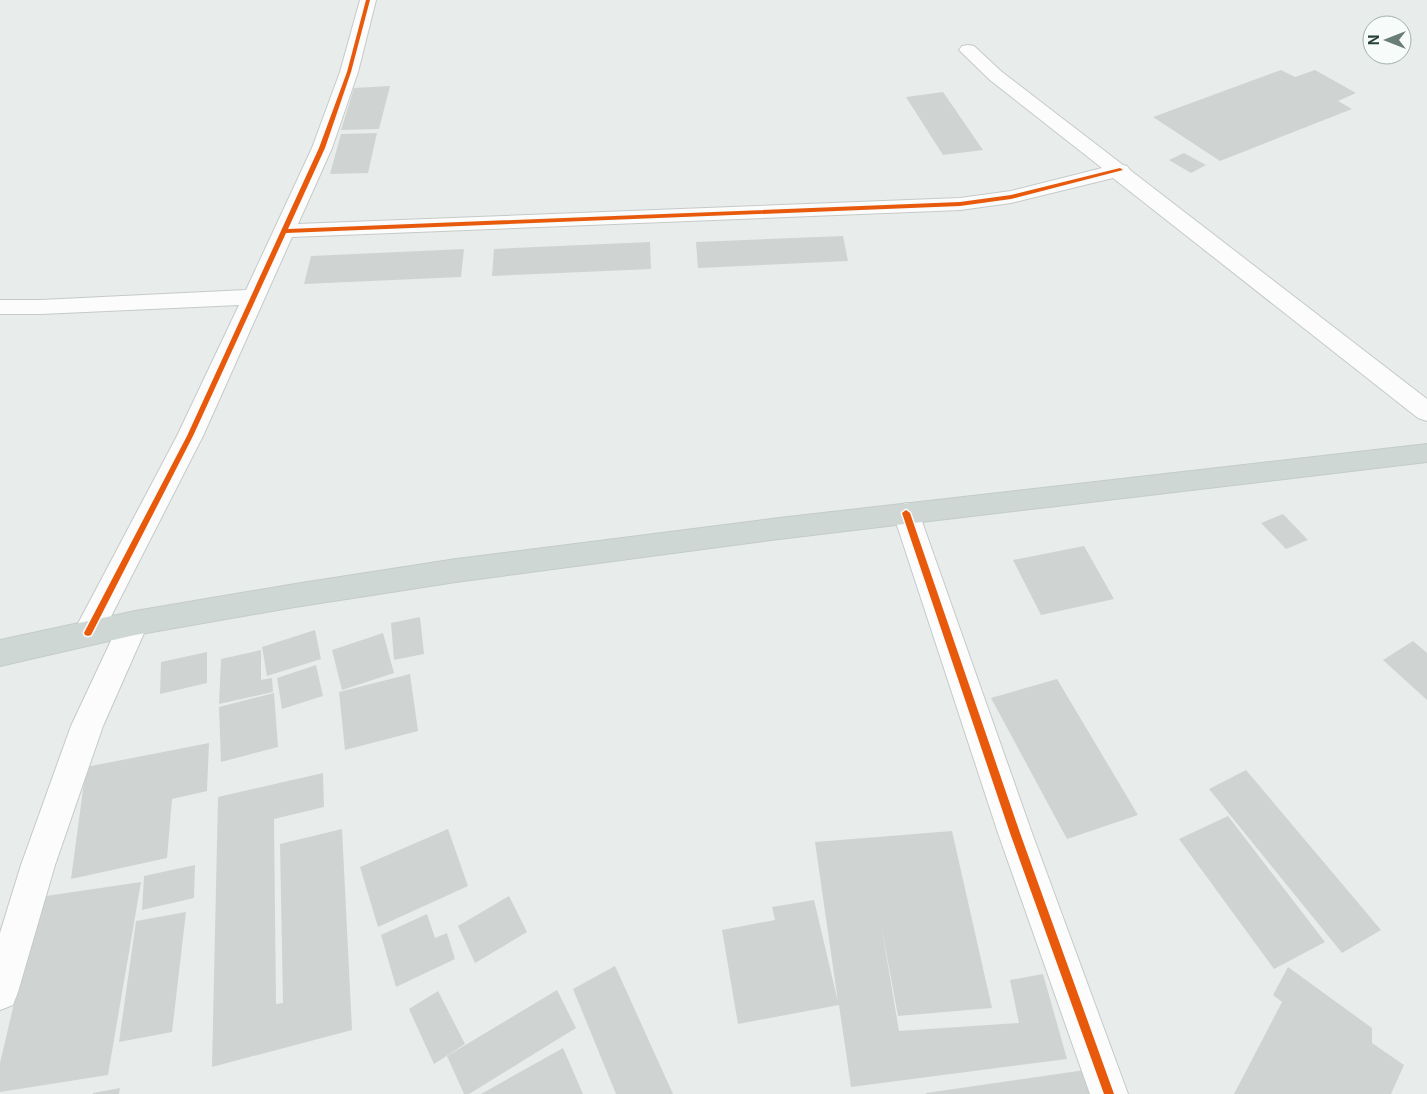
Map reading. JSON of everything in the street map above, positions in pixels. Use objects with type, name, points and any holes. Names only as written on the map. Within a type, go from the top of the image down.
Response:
[{"type":"main road","points":[[0,653],[133,624],[420,575],[596,550],[1427,453]]},
{"type":"street","points":[[88,633],[190,436],[322,148],[349,72],[368,0]]},
{"type":"street","points":[[968,50],[996,76],[1120,170],[1427,412]]},
{"type":"street","points":[[284,231],[960,204],[1011,197],[1120,170]]},
{"type":"street","points":[[0,306],[41,307],[254,297]]},
{"type":"street","points":[[906,513],[1015,833],[1109,1094]]},
{"type":"street","points":[[0,992],[38,865],[87,726],[133,624]]},
{"type":"building","points":[[1281,70],[1295,77],[1315,70],[1356,93],[1338,101],[1352,109],[1220,161],[1153,117]]},
{"type":"building","points":[[390,86],[379,129],[341,130],[354,88]]},
{"type":"building","points":[[943,92],[983,150],[943,155],[906,97]]},
{"type":"building","points":[[377,133],[368,173],[330,174],[341,134]]},
{"type":"building","points":[[1184,153],[1206,165],[1191,173],[1169,160]]},
{"type":"building","points":[[843,236],[848,261],[698,268],[696,242]]},
{"type":"building","points":[[650,242],[651,269],[492,276],[494,249]]},
{"type":"building","points":[[464,249],[461,277],[304,284],[311,256]]},
{"type":"building","points":[[1283,514],[1308,540],[1286,549],[1261,523]]},
{"type":"building","points":[[1084,546],[1114,599],[1041,615],[1013,560]]},
{"type":"building","points":[[420,617],[424,654],[394,660],[391,623]]},
{"type":"building","points":[[315,630],[321,659],[267,676],[262,647]]},
{"type":"building","points":[[383,633],[394,673],[342,690],[332,650]]},
{"type":"building","points":[[1413,641],[1427,653],[1427,700],[1383,660]]},
{"type":"building","points":[[261,650],[261,680],[272,678],[273,692],[219,704],[221,659]]},
{"type":"building","points":[[207,652],[207,683],[160,694],[161,662]]},
{"type":"building","points":[[316,665],[323,696],[282,709],[277,678]]},
{"type":"building","points":[[410,674],[418,731],[345,750],[339,692]]},
{"type":"building","points":[[1057,679],[1138,815],[1067,839],[991,698]]},
{"type":"building","points":[[274,693],[278,747],[221,762],[219,707]]},
{"type":"building","points":[[209,743],[207,791],[172,799],[167,858],[71,879],[86,767]]},
{"type":"building","points":[[1246,770],[1381,930],[1342,953],[1209,789]]},
{"type":"building","points":[[323,773],[324,807],[274,819],[276,1004],[283,1003],[280,844],[342,829],[352,1030],[212,1067],[218,797]]},
{"type":"building","points":[[1228,816],[1325,942],[1274,969],[1179,839]]},
{"type":"building","points":[[448,829],[468,886],[378,927],[360,867]]},
{"type":"building","points":[[952,831],[992,1008],[898,1016],[881,924],[899,1031],[1019,1023],[1010,980],[1043,974],[1067,1059],[851,1087],[839,1005],[738,1024],[722,930],[775,920],[772,907],[814,900],[838,1002],[815,842]]},
{"type":"building","points":[[195,865],[194,898],[142,910],[144,876]]},
{"type":"building","points":[[141,882],[108,1075],[0,1092],[0,1063],[39,897]]},
{"type":"building","points":[[509,896],[527,932],[475,963],[458,926]]},
{"type":"building","points":[[186,912],[172,1032],[119,1042],[136,921]]},
{"type":"building","points":[[427,914],[435,938],[447,933],[455,959],[396,987],[381,935]]},
{"type":"building","points":[[615,966],[673,1094],[616,1094],[573,989]]},
{"type":"building","points":[[1288,967],[1372,1028],[1372,1043],[1404,1065],[1391,1094],[1234,1094],[1282,1002],[1273,995]]},
{"type":"building","points":[[557,990],[576,1028],[469,1094],[464,1094],[447,1056]]},
{"type":"building","points":[[438,991],[465,1044],[434,1064],[409,1009]]},
{"type":"building","points":[[563,1048],[583,1094],[481,1094]]},
{"type":"building","points":[[1085,1070],[1093,1094],[926,1094],[926,1093]]},
{"type":"building","points":[[120,1088],[119,1094],[93,1094],[93,1093]]},
{"type":"cycle path","points":[[88,633],[190,436],[322,148],[349,72],[368,0]]},
{"type":"cycle path","points":[[284,231],[960,204],[1011,197],[1120,170]]},
{"type":"cycle path","points":[[906,513],[1015,833],[1109,1094]]}]
